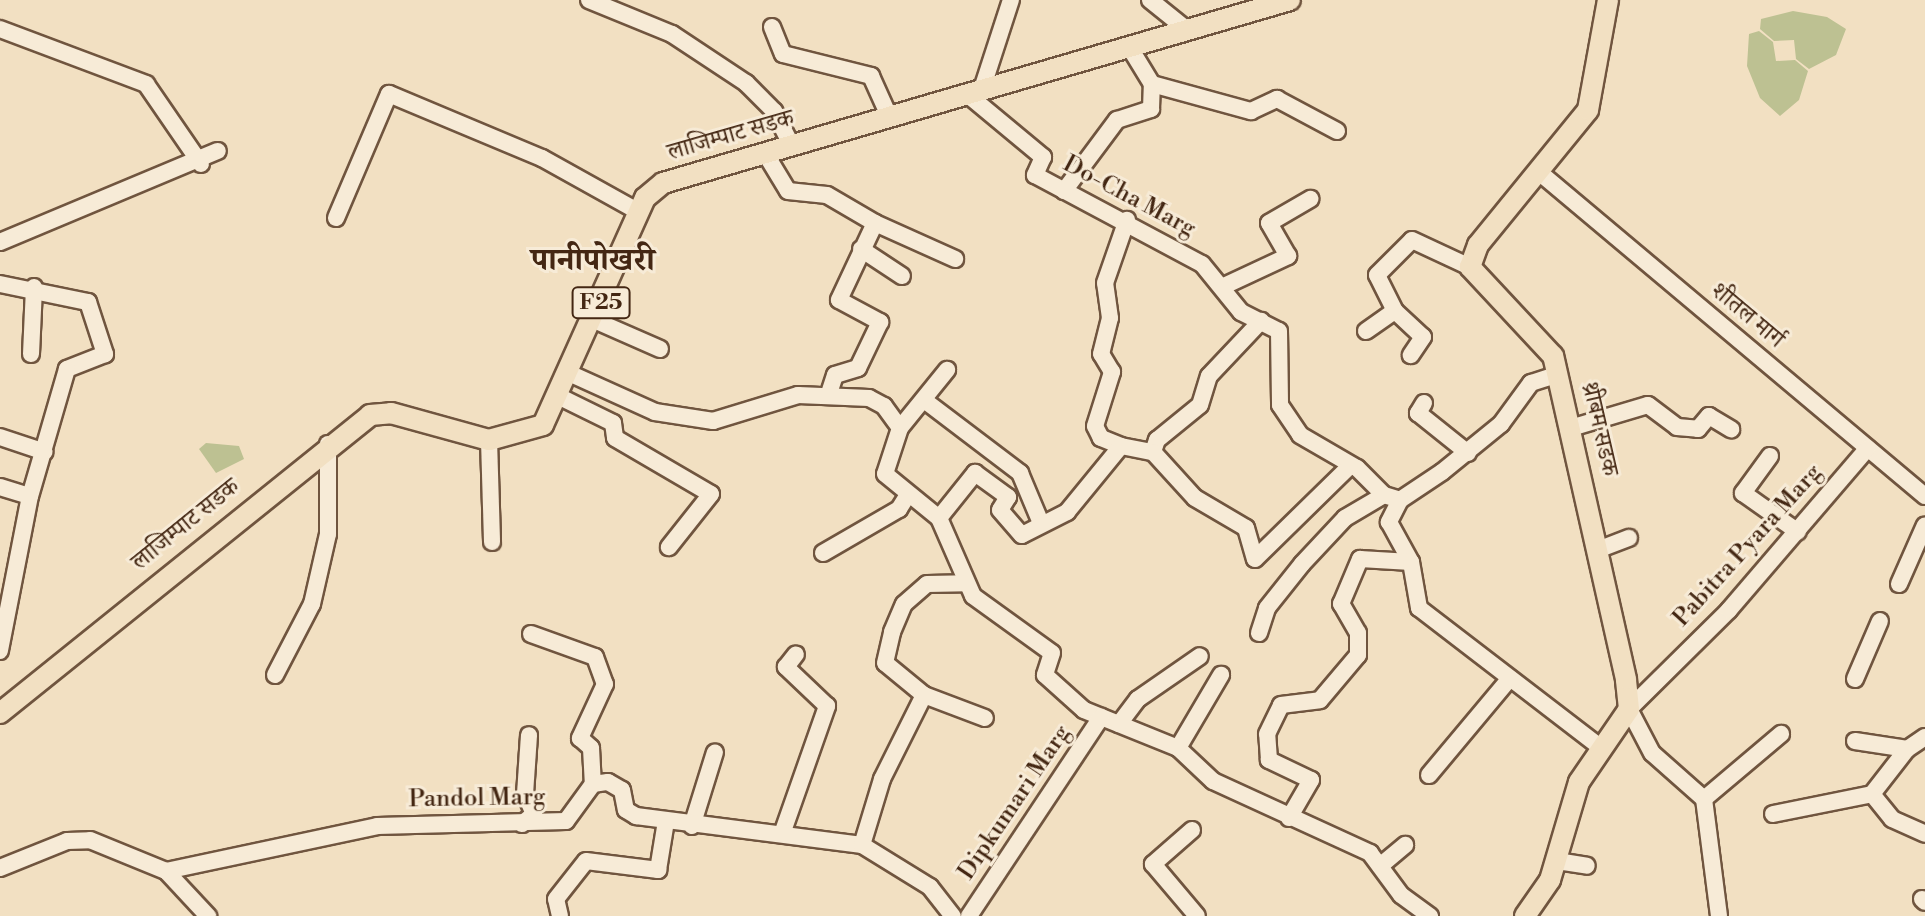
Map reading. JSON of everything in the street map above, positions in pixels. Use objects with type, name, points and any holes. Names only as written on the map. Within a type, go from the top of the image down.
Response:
[{"type":"main road","name":"लाजिम्पाट सडक","points":[[0,713],[328,444],[385,412],[489,440],[534,430],[560,397],[639,212],[663,183],[1130,48],[1185,28],[1290,0]]},
{"type":"main road","points":[[1470,267],[1478,245],[1588,110],[1608,0]]},
{"type":"main road","name":"थ्रीबम सडक","points":[[1470,267],[1553,356],[1574,427],[1629,709]]},
{"type":"main road","points":[[1525,916],[1557,861],[1559,834],[1600,747],[1629,709]]},
{"type":"street","points":[[589,0],[672,34],[746,83],[774,111],[791,145]]},
{"type":"street","points":[[975,92],[1011,0]]},
{"type":"street","points":[[1150,0],[1185,28]]},
{"type":"street","points":[[772,27],[783,54],[871,76],[890,118]]},
{"type":"street","points":[[0,29],[146,84],[201,164]]},
{"type":"street","points":[[1064,191],[1117,120],[1151,109],[1152,84],[1130,48]]},
{"type":"street","points":[[1152,84],[1251,111],[1277,99],[1337,131]]},
{"type":"street","name":"Do-Cha Marg","points":[[975,92],[1043,157],[1034,174],[1127,220],[1202,264],[1224,286],[1241,312],[1261,321],[1283,338],[1280,405],[1300,435],[1349,467],[1384,495],[1400,500]]},
{"type":"street","points":[[336,218],[389,94],[542,158],[639,212]]},
{"type":"street","points":[[0,242],[201,164],[218,151]]},
{"type":"street","points":[[765,153],[788,191],[827,195],[875,223],[955,259]]},
{"type":"street","name":"शीतल मार्ग","points":[[1539,172],[1925,496]]},
{"type":"street","points":[[1224,286],[1288,256],[1269,223],[1310,199]]},
{"type":"street","points":[[1127,220],[1105,283],[1110,318],[1101,354],[1112,372],[1095,426],[1101,438],[1121,446],[1153,452],[1195,498],[1246,528],[1255,559],[1349,467]]},
{"type":"street","points":[[829,393],[835,375],[858,368],[880,322],[839,300],[875,223]]},
{"type":"street","points":[[1411,355],[1423,337],[1395,311],[1377,275],[1412,240],[1470,267]]},
{"type":"street","points":[[861,249],[902,276]]},
{"type":"street","points":[[0,284],[34,287],[88,302],[105,354],[67,369],[30,496],[0,651]]},
{"type":"street","points":[[31,354],[34,287]]},
{"type":"street","points":[[1366,331],[1395,311]]},
{"type":"street","points":[[594,320],[660,349]]},
{"type":"street","points":[[1153,452],[1157,440],[1200,405],[1209,376],[1261,321]]},
{"type":"street","points":[[947,370],[900,428],[883,468],[907,496],[939,518],[973,596],[1033,633],[1052,653],[1045,675],[1101,717],[1178,748],[1213,781],[1370,853],[1430,916]]},
{"type":"street","points":[[571,374],[655,412],[713,421],[829,393],[869,398],[900,428]]},
{"type":"street","points":[[1559,374],[1531,383],[1501,424],[1468,453],[1400,500],[1389,522],[1411,562],[1419,608],[1600,747]]},
{"type":"street","points":[[560,397],[613,423],[615,438],[711,494],[669,547]]},
{"type":"street","points":[[924,400],[1020,473],[1041,523]]},
{"type":"street","points":[[1574,427],[1647,401],[1677,427],[1698,429],[1709,416],[1731,429]]},
{"type":"street","points":[[1424,403],[1418,413],[1468,453]]},
{"type":"street","points":[[0,437],[45,452]]},
{"type":"street","points":[[489,440],[492,542]]},
{"type":"street","points":[[275,675],[312,604],[328,534],[328,444]]},
{"type":"street","points":[[939,518],[975,473],[1008,497],[1000,510],[1022,535],[1067,512],[1121,446]]},
{"type":"street","name":"Pabitra Pyara Marg","points":[[1629,709],[1798,532],[1868,448]]},
{"type":"street","points":[[1770,456],[1743,493],[1798,532]]},
{"type":"street","points":[[0,487],[30,496]]},
{"type":"street","points":[[1259,633],[1267,608],[1302,564],[1345,518],[1384,495]]},
{"type":"street","points":[[823,553],[899,509],[907,496]]},
{"type":"street","points":[[1899,584],[1925,525]]},
{"type":"street","points":[[1600,549],[1629,538]]},
{"type":"street","points":[[1289,818],[1311,780],[1269,760],[1267,734],[1281,705],[1320,700],[1347,673],[1358,655],[1358,633],[1341,604],[1360,559],[1411,562]]},
{"type":"street","points":[[966,583],[927,584],[904,604],[892,632],[885,663],[924,695],[985,718]]},
{"type":"street","points":[[1855,679],[1880,621]]},
{"type":"street","points":[[531,634],[595,657],[605,684],[580,738],[591,748],[593,784],[618,786],[631,815],[692,826],[862,845],[930,887],[953,916]]},
{"type":"street","points":[[782,834],[827,706],[786,667],[796,654]]},
{"type":"street","points":[[1119,724],[1138,699],[1200,656]]},
{"type":"street","points":[[1178,748],[1221,675]]},
{"type":"street","points":[[1429,775],[1510,678]]},
{"type":"street","points":[[862,845],[882,779],[924,695]]},
{"type":"street","points":[[1629,709],[1652,753],[1704,799],[1719,916]]},
{"type":"street","name":"Dipkumari Marg","points":[[969,916],[1101,717]]},
{"type":"street","points":[[1704,799],[1781,734]]},
{"type":"street","points":[[522,824],[534,814],[525,794],[529,735]]},
{"type":"street","points":[[1773,814],[1794,814],[1872,794],[1907,749],[1925,737]]},
{"type":"street","points":[[1855,741],[1907,749]]},
{"type":"street","points":[[692,826],[715,752]]},
{"type":"street","name":"Pandol Marg","points":[[166,871],[377,826],[566,821],[593,784]]},
{"type":"street","points":[[1872,794],[1892,819],[1925,834]]},
{"type":"street","points":[[560,916],[556,899],[586,861],[658,870],[666,821]]},
{"type":"street","points":[[1192,830],[1153,864],[1197,916]]},
{"type":"street","points":[[0,868],[48,846],[90,840],[166,871],[208,916]]},
{"type":"street","points":[[1380,866],[1405,845]]},
{"type":"street","points":[[1557,861],[1587,866]]},
{"type":"green space","points":[[1793,11],[1827,17],[1846,29],[1836,55],[1809,69],[1796,59],[1794,40],[1774,41],[1760,29],[1761,19]]},
{"type":"green space","points":[[1759,31],[1773,42],[1776,61],[1795,60],[1808,71],[1799,100],[1780,116],[1760,98],[1747,66],[1749,34]]},
{"type":"green space","points":[[206,443],[239,446],[244,459],[216,473],[199,449]]},
{"type":"district","name":"पानीपोखरी","points":[[593,260]]}]
